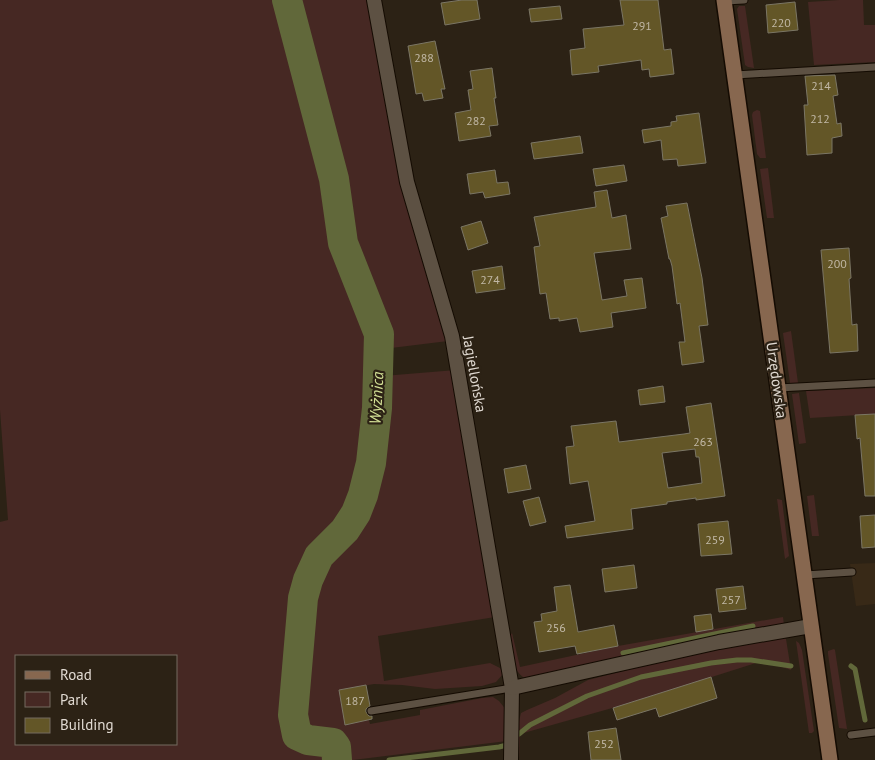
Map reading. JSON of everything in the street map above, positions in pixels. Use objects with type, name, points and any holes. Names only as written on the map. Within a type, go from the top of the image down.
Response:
[{"type":"street","name":"Jagiellońska","points":[[374,0],[407,182],[452,336],[512,688],[511,760]]},
{"type":"street","name":"Urzędowska","points":[[724,0],[830,760]]},
{"type":"street","points":[[512,688],[718,642],[811,626]]},
{"type":"lane","points":[[724,0],[744,0]]},
{"type":"lane","points":[[734,75],[875,67]]},
{"type":"lane","points":[[778,388],[875,383]]},
{"type":"lane","points":[[804,575],[852,572]]},
{"type":"lane","points":[[371,711],[512,688]]},
{"type":"lane","points":[[851,735],[875,732]]},
{"type":"shaded area","points":[[875,563],[875,604],[856,606],[850,564]]},
{"type":"green space","points":[[0,0],[368,0],[448,341],[383,349],[383,376],[456,370],[495,617],[378,636],[384,681],[490,663],[500,668],[503,674],[496,682],[482,686],[435,689],[374,684],[340,690],[345,724],[369,720],[370,724],[420,715],[420,710],[493,697],[507,711],[507,741],[353,760],[0,760],[0,522],[8,520],[0,410]]},
{"type":"green space","points":[[863,0],[864,25],[875,25],[875,62],[814,65],[808,2]]},
{"type":"green space","points":[[739,6],[745,6],[754,68],[745,65],[737,9]]},
{"type":"green space","points":[[757,110],[760,111],[766,158],[760,158],[757,154],[752,115]]},
{"type":"green space","points":[[768,168],[774,218],[767,218],[760,169]]},
{"type":"green space","points":[[791,331],[798,383],[790,383],[783,333]]},
{"type":"green space","points":[[875,388],[875,414],[810,418],[806,391]]},
{"type":"green space","points":[[799,393],[806,443],[799,444],[792,394]]},
{"type":"green space","points":[[814,495],[819,536],[812,536],[807,496]]},
{"type":"green space","points":[[777,499],[782,500],[789,556],[785,559]]},
{"type":"green space","points":[[783,617],[784,625],[528,680],[522,677],[515,667],[509,638],[512,633],[520,667],[618,646]]},
{"type":"green space","points":[[786,639],[791,670],[759,662],[630,703],[520,734],[519,760],[517,760],[521,713],[555,698],[588,680],[725,645]]},
{"type":"green space","points":[[796,641],[802,650],[814,731],[812,733],[809,733]]},
{"type":"green space","points":[[834,649],[847,729],[839,728],[828,654],[828,651]]},
{"type":"building","points":[[477,0],[480,19],[445,25],[441,3]]},
{"type":"building","points":[[620,0],[658,0],[664,50],[671,49],[674,74],[650,77],[649,69],[642,70],[641,60],[598,66],[599,72],[572,75],[570,50],[585,48],[583,29],[624,25]]},
{"type":"building","points":[[795,2],[798,30],[768,33],[766,5]]},
{"type":"building","points":[[560,6],[562,19],[531,22],[529,9]]},
{"type":"building","points":[[435,41],[445,89],[441,89],[443,98],[424,101],[422,93],[416,94],[408,46]]},
{"type":"building","points":[[492,68],[498,125],[489,126],[491,136],[459,141],[455,113],[471,110],[468,90],[473,89],[470,71]]},
{"type":"building","points":[[835,75],[838,95],[833,96],[837,124],[841,123],[842,136],[832,138],[832,153],[807,155],[804,105],[808,105],[805,76]]},
{"type":"building","points":[[699,113],[706,163],[678,166],[677,159],[663,160],[661,140],[644,143],[642,130],[671,126],[671,122],[677,121],[676,116]]},
{"type":"building","points":[[580,136],[583,153],[534,159],[531,143]]},
{"type":"building","points":[[624,165],[627,181],[596,186],[593,169]]},
{"type":"building","points":[[495,170],[497,183],[508,182],[510,194],[485,198],[483,192],[470,194],[467,174]]},
{"type":"building","points":[[607,190],[612,218],[626,215],[631,249],[594,253],[602,300],[627,296],[624,280],[642,278],[646,308],[611,313],[613,327],[580,332],[577,318],[559,321],[559,318],[550,319],[546,293],[540,294],[534,247],[540,246],[534,217],[596,207],[594,192]]},
{"type":"building","points":[[687,203],[702,278],[708,325],[699,326],[704,362],[682,365],[679,342],[685,342],[680,303],[677,304],[672,266],[661,218],[668,216],[666,206]]},
{"type":"building","points":[[481,221],[488,243],[468,250],[461,227]]},
{"type":"building","points":[[849,248],[852,325],[857,324],[858,351],[830,353],[821,250]]},
{"type":"building","points":[[502,266],[505,289],[476,293],[472,271]]},
{"type":"building","points":[[663,386],[665,402],[640,405],[638,390]]},
{"type":"building","points":[[711,403],[725,496],[667,502],[667,504],[631,509],[633,529],[567,538],[565,526],[595,521],[588,481],[570,484],[566,447],[574,446],[571,426],[616,421],[619,442],[684,434],[690,433],[686,407]],"holes":[[[695,449],[696,457],[699,457],[702,483],[668,488],[662,453]]]},
{"type":"building","points":[[875,414],[875,496],[865,496],[860,438],[857,439],[855,415]]},
{"type":"building","points":[[526,465],[531,489],[508,493],[504,469]]},
{"type":"building","points":[[539,497],[546,522],[530,526],[523,501]]},
{"type":"building","points":[[875,515],[875,547],[862,548],[860,516]]},
{"type":"building","points":[[728,521],[732,554],[701,556],[698,524]]},
{"type":"building","points":[[634,565],[637,588],[605,592],[602,569]]},
{"type":"building","points":[[570,585],[578,632],[614,625],[618,646],[577,654],[575,646],[539,652],[534,622],[542,621],[541,614],[557,611],[554,587]]},
{"type":"building","points":[[743,586],[746,609],[719,612],[716,589]]},
{"type":"building","points":[[711,614],[713,629],[696,632],[694,616]]},
{"type":"building","points":[[711,677],[717,698],[659,717],[656,708],[617,720],[613,708]]},
{"type":"building","points":[[366,685],[370,706],[366,709],[366,712],[369,716],[372,716],[372,719],[345,725],[339,690]]},
{"type":"building","points":[[616,728],[621,760],[591,760],[588,732]]},
{"type":"waterway","name":"Wyżnica","points":[[287,0],[334,179],[343,243],[379,334],[377,408],[371,463],[363,495],[356,513],[345,530],[319,556],[308,580],[303,598],[293,715],[297,735],[308,740],[333,743],[336,747],[337,760]]},
{"type":"waterway","points":[[623,653],[753,626]]},
{"type":"waterway","points":[[519,734],[530,725],[587,696],[641,677],[711,663],[737,660],[751,660],[791,666]]},
{"type":"waterway","points":[[851,666],[855,669],[865,720]]},
{"type":"waterway","points":[[389,760],[507,745]]}]
